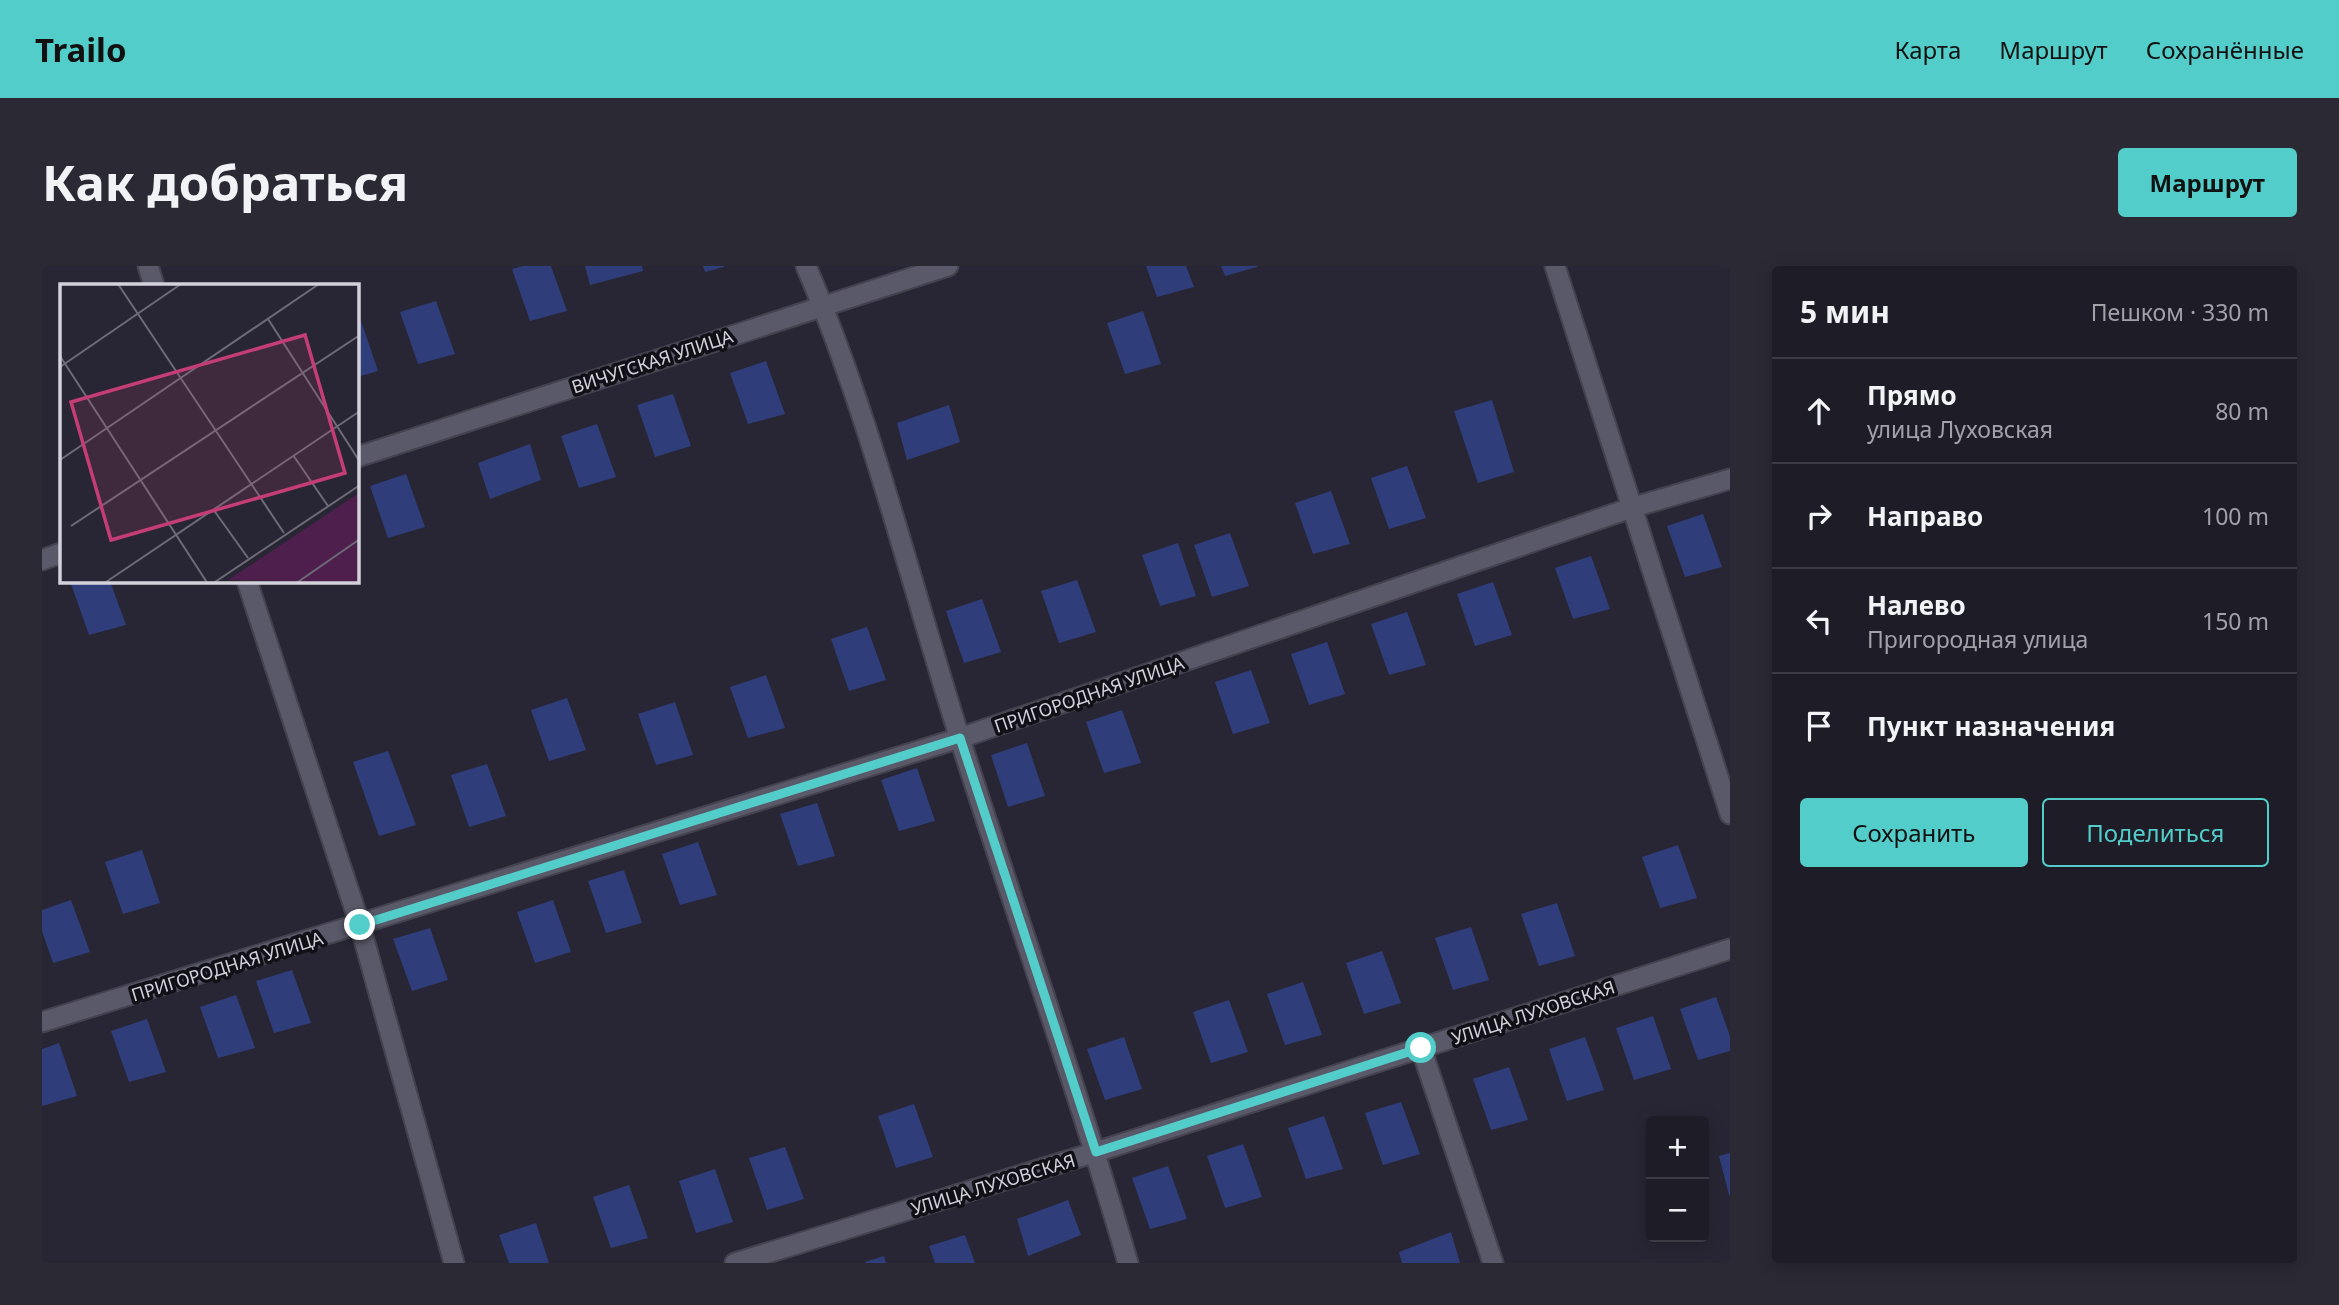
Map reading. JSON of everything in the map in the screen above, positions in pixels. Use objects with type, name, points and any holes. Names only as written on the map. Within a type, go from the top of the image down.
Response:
[{"type":"street","points":[[148,266],[154,284]]},
{"type":"street","points":[[806,266],[850,380],[960,738],[1096,1152],[1128,1263]]},
{"type":"street","name":"ВИЧУГСКАЯ УЛИЦА","points":[[359,456],[947,266]]},
{"type":"street","points":[[1555,266],[1730,814]]},
{"type":"street","name":"ПРИГОРОДНАЯ УЛИЦА","points":[[42,1021],[960,738],[1634,508],[1730,478]]},
{"type":"street","points":[[42,560],[60,554]]},
{"type":"street","points":[[248,583],[360,925],[454,1263]]},
{"type":"street","name":"УЛИЦА ЛУХОВСКАЯ","points":[[735,1263],[785,1256],[1096,1152],[1730,948]]},
{"type":"street","points":[[1421,1048],[1493,1263]]},
{"type":"building","points":[[523,266],[551,266],[567,311],[530,321],[512,269]]},
{"type":"building","points":[[585,266],[642,266],[643,271],[590,285]]},
{"type":"building","points":[[703,266],[724,266],[724,267],[705,272]]},
{"type":"building","points":[[1146,266],[1186,266],[1194,287],[1157,297]]},
{"type":"building","points":[[1221,266],[1257,266],[1257,267],[1225,276]]},
{"type":"building","points":[[436,301],[455,354],[418,364],[400,312]]},
{"type":"building","points":[[1143,311],[1161,364],[1125,374],[1107,323]]},
{"type":"building","points":[[359,318],[378,371],[359,376]]},
{"type":"building","points":[[766,361],[785,414],[748,424],[730,373]]},
{"type":"building","points":[[673,394],[691,446],[655,457],[637,405]]},
{"type":"building","points":[[1492,400],[1514,472],[1478,483],[1454,411]]},
{"type":"building","points":[[949,405],[960,442],[907,460],[897,423]]},
{"type":"building","points":[[597,424],[616,477],[579,488],[561,436]]},
{"type":"building","points":[[530,444],[541,480],[490,499],[478,463]]},
{"type":"building","points":[[1407,466],[1426,518],[1389,529],[1371,478]]},
{"type":"building","points":[[406,474],[425,527],[388,538],[370,486]]},
{"type":"building","points":[[1331,491],[1350,544],[1313,554],[1295,503]]},
{"type":"building","points":[[1703,514],[1722,567],[1685,577],[1667,526]]},
{"type":"building","points":[[1230,533],[1249,586],[1212,597],[1194,545]]},
{"type":"building","points":[[1178,543],[1196,596],[1160,606],[1142,555]]},
{"type":"building","points":[[1591,556],[1610,609],[1573,619],[1555,568]]},
{"type":"building","points":[[1077,580],[1096,632],[1059,643],[1041,591]]},
{"type":"building","points":[[1493,582],[1512,635],[1475,646],[1457,594]]},
{"type":"building","points":[[111,583],[126,625],[89,635],[71,584]]},
{"type":"building","points":[[982,599],[1001,652],[964,663],[946,611]]},
{"type":"building","points":[[1407,612],[1426,665],[1389,675],[1371,624]]},
{"type":"building","points":[[867,627],[886,680],[849,691],[831,639]]},
{"type":"building","points":[[1327,642],[1345,694],[1309,705],[1291,654]]},
{"type":"building","points":[[1251,670],[1270,723],[1233,734],[1215,682]]},
{"type":"building","points":[[766,675],[785,728],[748,738],[730,687]]},
{"type":"building","points":[[567,698],[586,750],[549,761],[531,710]]},
{"type":"building","points":[[675,702],[693,755],[656,765],[638,714]]},
{"type":"building","points":[[1122,710],[1141,763],[1104,773],[1086,722]]},
{"type":"building","points":[[1027,743],[1045,796],[1008,807],[991,755]]},
{"type":"building","points":[[388,751],[416,825],[379,836],[353,762]]},
{"type":"building","points":[[487,764],[506,816],[469,827],[451,775]]},
{"type":"building","points":[[917,768],[935,821],[899,831],[881,780]]},
{"type":"building","points":[[817,803],[835,856],[798,866],[780,814]]},
{"type":"building","points":[[698,842],[717,895],[680,905],[662,854]]},
{"type":"building","points":[[1678,845],[1697,898],[1660,908],[1642,857]]},
{"type":"building","points":[[142,850],[160,903],[123,914],[105,862]]},
{"type":"building","points":[[624,870],[642,923],[606,933],[588,881]]},
{"type":"building","points":[[71,900],[90,952],[53,963],[42,931],[42,910]]},
{"type":"building","points":[[553,900],[571,952],[535,963],[517,912]]},
{"type":"building","points":[[1557,903],[1575,956],[1539,966],[1521,914]]},
{"type":"building","points":[[1471,927],[1489,980],[1453,990],[1435,938]]},
{"type":"building","points":[[430,928],[448,980],[412,991],[393,939]]},
{"type":"building","points":[[1382,951],[1401,1003],[1364,1014],[1346,963]]},
{"type":"building","points":[[292,970],[311,1023],[274,1033],[256,981]]},
{"type":"building","points":[[1303,982],[1322,1035],[1285,1045],[1267,994]]},
{"type":"building","points":[[236,995],[255,1048],[218,1058],[200,1007]]},
{"type":"building","points":[[1716,997],[1730,1036],[1730,1051],[1698,1060],[1680,1009]]},
{"type":"building","points":[[1229,1000],[1248,1052],[1211,1063],[1193,1012]]},
{"type":"building","points":[[1653,1016],[1671,1069],[1634,1080],[1616,1028]]},
{"type":"building","points":[[147,1019],[166,1072],[129,1082],[111,1031]]},
{"type":"building","points":[[1124,1037],[1142,1089],[1105,1100],[1087,1049]]},
{"type":"building","points":[[1585,1037],[1604,1090],[1567,1101],[1549,1049]]},
{"type":"building","points":[[59,1043],[77,1096],[42,1106],[42,1049]]},
{"type":"building","points":[[1509,1067],[1528,1120],[1491,1130],[1473,1079]]},
{"type":"building","points":[[1401,1102],[1420,1154],[1383,1165],[1365,1113]]},
{"type":"building","points":[[914,1104],[933,1157],[896,1168],[878,1116]]},
{"type":"building","points":[[1324,1116],[1343,1169],[1306,1179],[1288,1128]]},
{"type":"building","points":[[1243,1144],[1262,1197],[1225,1208],[1207,1156]]},
{"type":"building","points":[[785,1147],[804,1199],[767,1210],[749,1158]]},
{"type":"building","points":[[1730,1153],[1730,1195],[1729,1195],[1719,1156]]},
{"type":"building","points":[[1168,1166],[1187,1219],[1150,1229],[1132,1178]]},
{"type":"building","points":[[715,1169],[733,1222],[696,1233],[679,1181]]},
{"type":"building","points":[[629,1185],[648,1238],[611,1248],[593,1197]]},
{"type":"building","points":[[1068,1200],[1081,1235],[1028,1256],[1017,1219]]},
{"type":"building","points":[[536,1223],[549,1263],[509,1263],[499,1235]]},
{"type":"building","points":[[1451,1232],[1460,1263],[1402,1263],[1399,1252]]},
{"type":"building","points":[[965,1235],[975,1263],[935,1263],[929,1246]]},
{"type":"building","points":[[884,1256],[886,1263],[865,1263],[865,1262]]},
{"type":"route","points":[[360,925],[960,738],[1096,1152],[1421,1048]]}]
